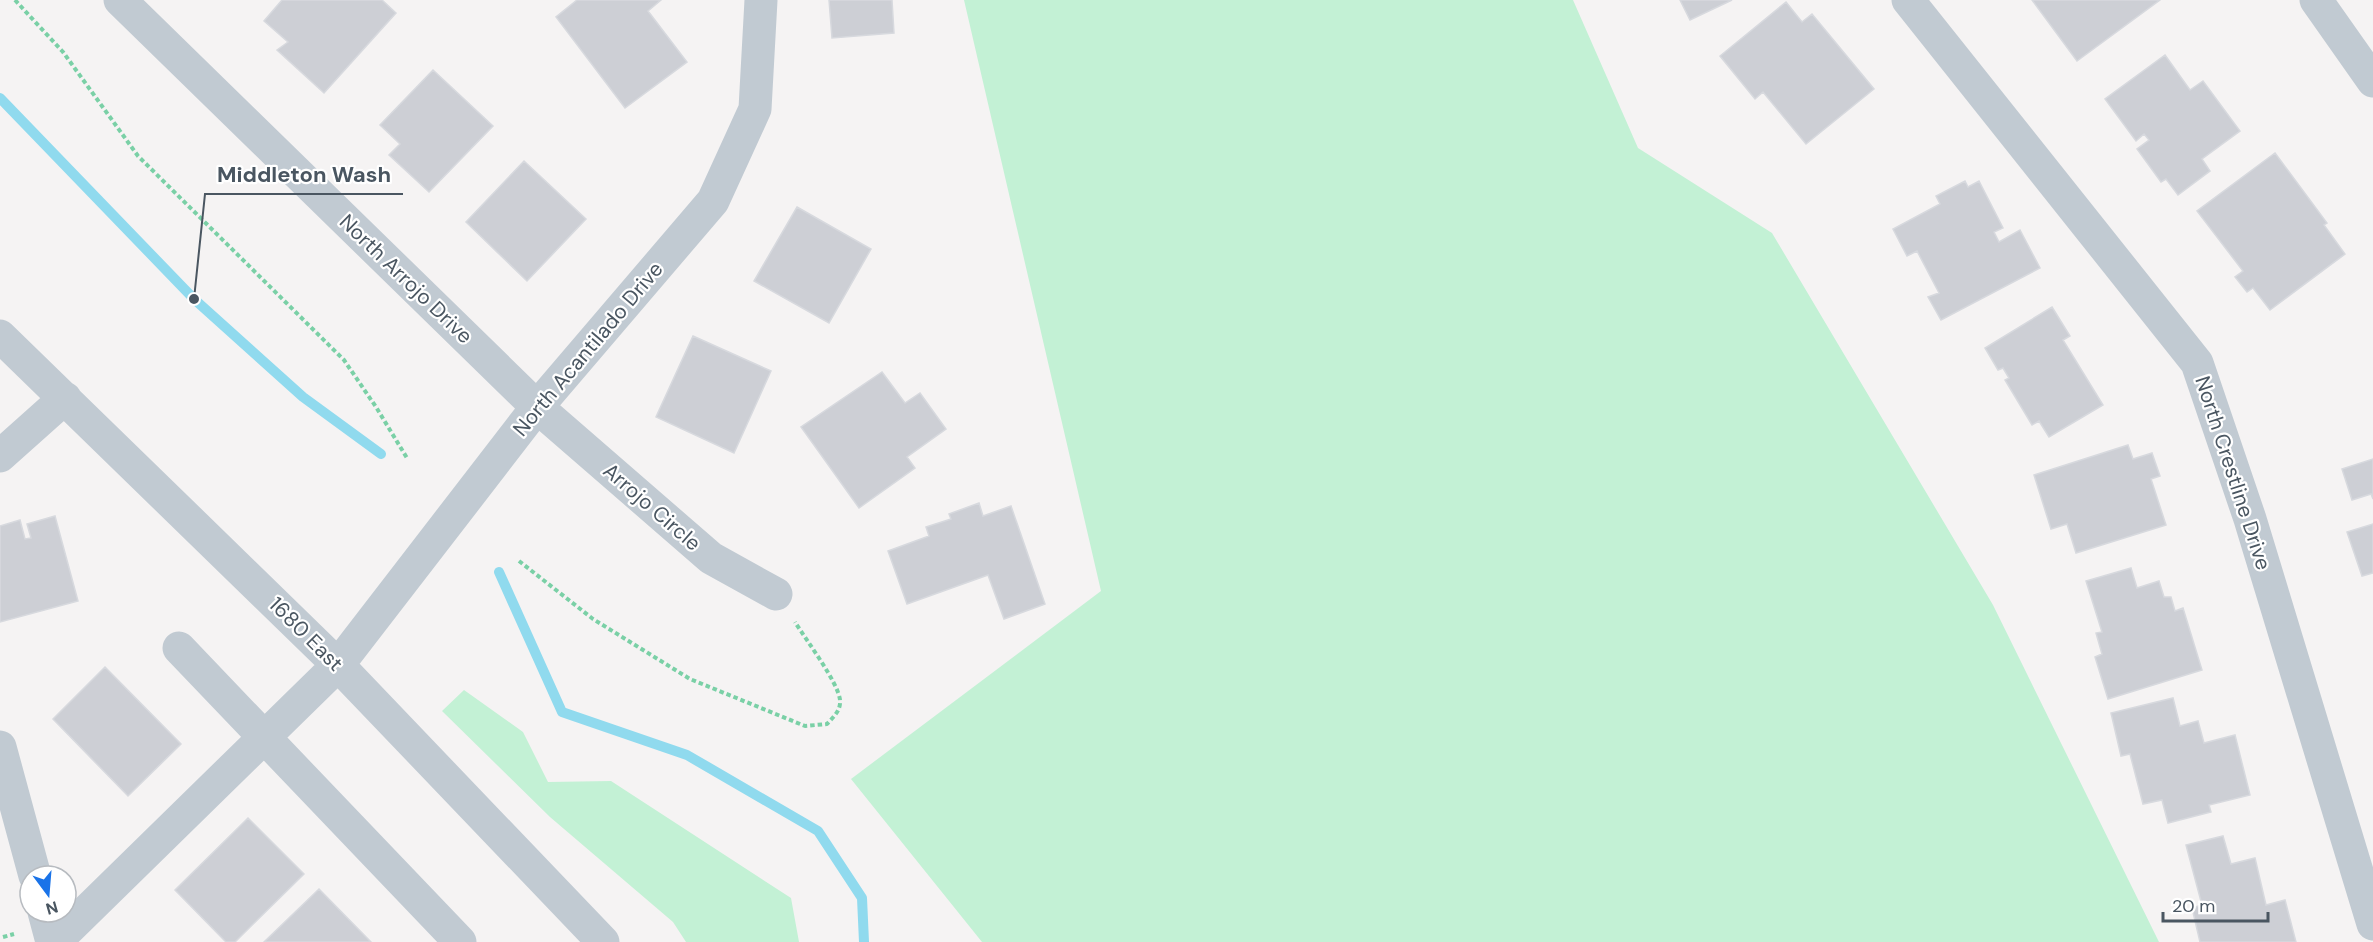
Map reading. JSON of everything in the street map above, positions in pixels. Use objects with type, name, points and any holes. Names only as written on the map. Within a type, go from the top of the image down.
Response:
[{"type":"street","name":"North Arrojo Drive","points":[[120,0],[537,407]]},
{"type":"street","name":"North Acantilado Drive","points":[[54,942],[338,665],[537,407],[713,201],[755,109],[761,0]]},
{"type":"street","name":"North Crestline Drive","points":[[1908,0],[2197,363],[2250,519],[2373,924]]},
{"type":"street","points":[[2316,0],[2373,81]]},
{"type":"street","name":"1680 East","points":[[0,336],[338,665],[603,942]]},
{"type":"street","points":[[0,456],[65,398]]},
{"type":"street","name":"Arrojo Circle","points":[[537,407],[711,558],[776,594]]},
{"type":"street","points":[[179,648],[460,942]]},
{"type":"street","points":[[0,747],[31,864]]},
{"type":"street","points":[[48,924],[54,942]]},
{"type":"path","points":[[15,0],[63,52],[138,156],[344,360],[407,458]]},
{"type":"path","points":[[519,561],[593,619],[690,679],[805,726],[826,724],[838,712],[840,700],[831,680],[776,594]]},
{"type":"green space","points":[[964,0],[1573,0],[1638,148],[1772,233],[1993,605],[2159,942],[982,942],[851,779],[1101,591]]},
{"type":"green space","points":[[464,690],[523,732],[548,782],[611,781],[791,898],[799,942],[686,942],[673,922],[550,817],[442,711]]},
{"type":"building","points":[[282,0],[382,0],[396,13],[324,93],[277,50],[288,42],[264,21]]},
{"type":"building","points":[[577,0],[661,0],[648,11],[687,62],[625,108],[556,17]]},
{"type":"building","points":[[829,0],[892,0],[894,33],[832,38]]},
{"type":"building","points":[[1680,0],[1732,0],[1690,20]]},
{"type":"building","points":[[2032,0],[2160,0],[2077,61]]},
{"type":"building","points":[[1786,2],[1802,22],[1812,14],[1874,89],[1806,144],[1763,92],[1755,99],[1720,56]]},
{"type":"building","points":[[2165,55],[2190,90],[2203,81],[2240,131],[2202,159],[2210,171],[2178,195],[2166,179],[2161,182],[2137,149],[2149,140],[2144,134],[2136,141],[2105,99]]},
{"type":"building","points":[[433,70],[493,126],[429,192],[389,155],[400,144],[380,125]]},
{"type":"building","points":[[2275,153],[2327,223],[2324,225],[2345,254],[2270,310],[2253,288],[2247,292],[2235,277],[2243,271],[2197,211]]},
{"type":"building","points":[[524,161],[586,219],[527,281],[466,222]]},
{"type":"building","points":[[1965,181],[1968,187],[1979,181],[2003,228],[1994,232],[1999,242],[2020,230],[2040,268],[1941,320],[1928,297],[1939,293],[1917,251],[1907,256],[1893,229],[1940,204],[1936,196]]},
{"type":"building","points":[[797,207],[871,249],[829,323],[754,281]]},
{"type":"building","points":[[2052,307],[2070,336],[2063,340],[2103,405],[2049,437],[2039,421],[2032,425],[2005,380],[2009,378],[2003,368],[1998,370],[1985,348]]},
{"type":"building","points":[[693,336],[771,371],[734,453],[656,417]]},
{"type":"building","points":[[882,372],[905,403],[920,393],[946,429],[907,457],[915,468],[859,508],[801,427]]},
{"type":"building","points":[[2128,445],[2133,459],[2152,453],[2160,476],[2151,479],[2166,525],[2076,553],[2067,524],[2051,529],[2034,475]]},
{"type":"building","points":[[2373,459],[2373,499],[2371,494],[2352,500],[2342,469]]},
{"type":"building","points":[[979,503],[983,516],[1011,506],[1045,604],[1004,619],[988,575],[907,604],[888,551],[929,536],[926,527],[951,519],[949,514]]},
{"type":"building","points":[[55,516],[78,601],[0,622],[0,526],[20,520],[25,539],[31,538],[27,524]]},
{"type":"building","points":[[2373,524],[2373,573],[2362,576],[2347,532]]},
{"type":"building","points":[[2131,568],[2137,588],[2159,581],[2164,597],[2171,597],[2175,611],[2183,608],[2202,670],[2108,699],[2095,657],[2102,654],[2096,633],[2102,632],[2086,581]]},
{"type":"building","points":[[105,667],[181,744],[128,796],[53,719]]},
{"type":"building","points":[[2173,698],[2180,726],[2198,721],[2204,743],[2235,735],[2250,795],[2209,805],[2211,812],[2168,823],[2162,800],[2143,804],[2130,754],[2121,756],[2111,713]]},
{"type":"building","points":[[248,818],[304,874],[235,942],[226,942],[175,890]]},
{"type":"building","points":[[2223,836],[2231,864],[2255,858],[2266,905],[2285,900],[2296,942],[2200,942],[2192,908],[2202,905],[2186,845]]},
{"type":"building","points":[[319,889],[371,942],[264,942]]},
{"type":"waterway","points":[[0,98],[194,299],[303,397],[381,454]]},
{"type":"waterway","points":[[499,572],[562,712],[687,755],[818,831],[862,898],[864,942]]},
{"type":"place","name":"Middleton Wash","points":[[194,299]]}]
